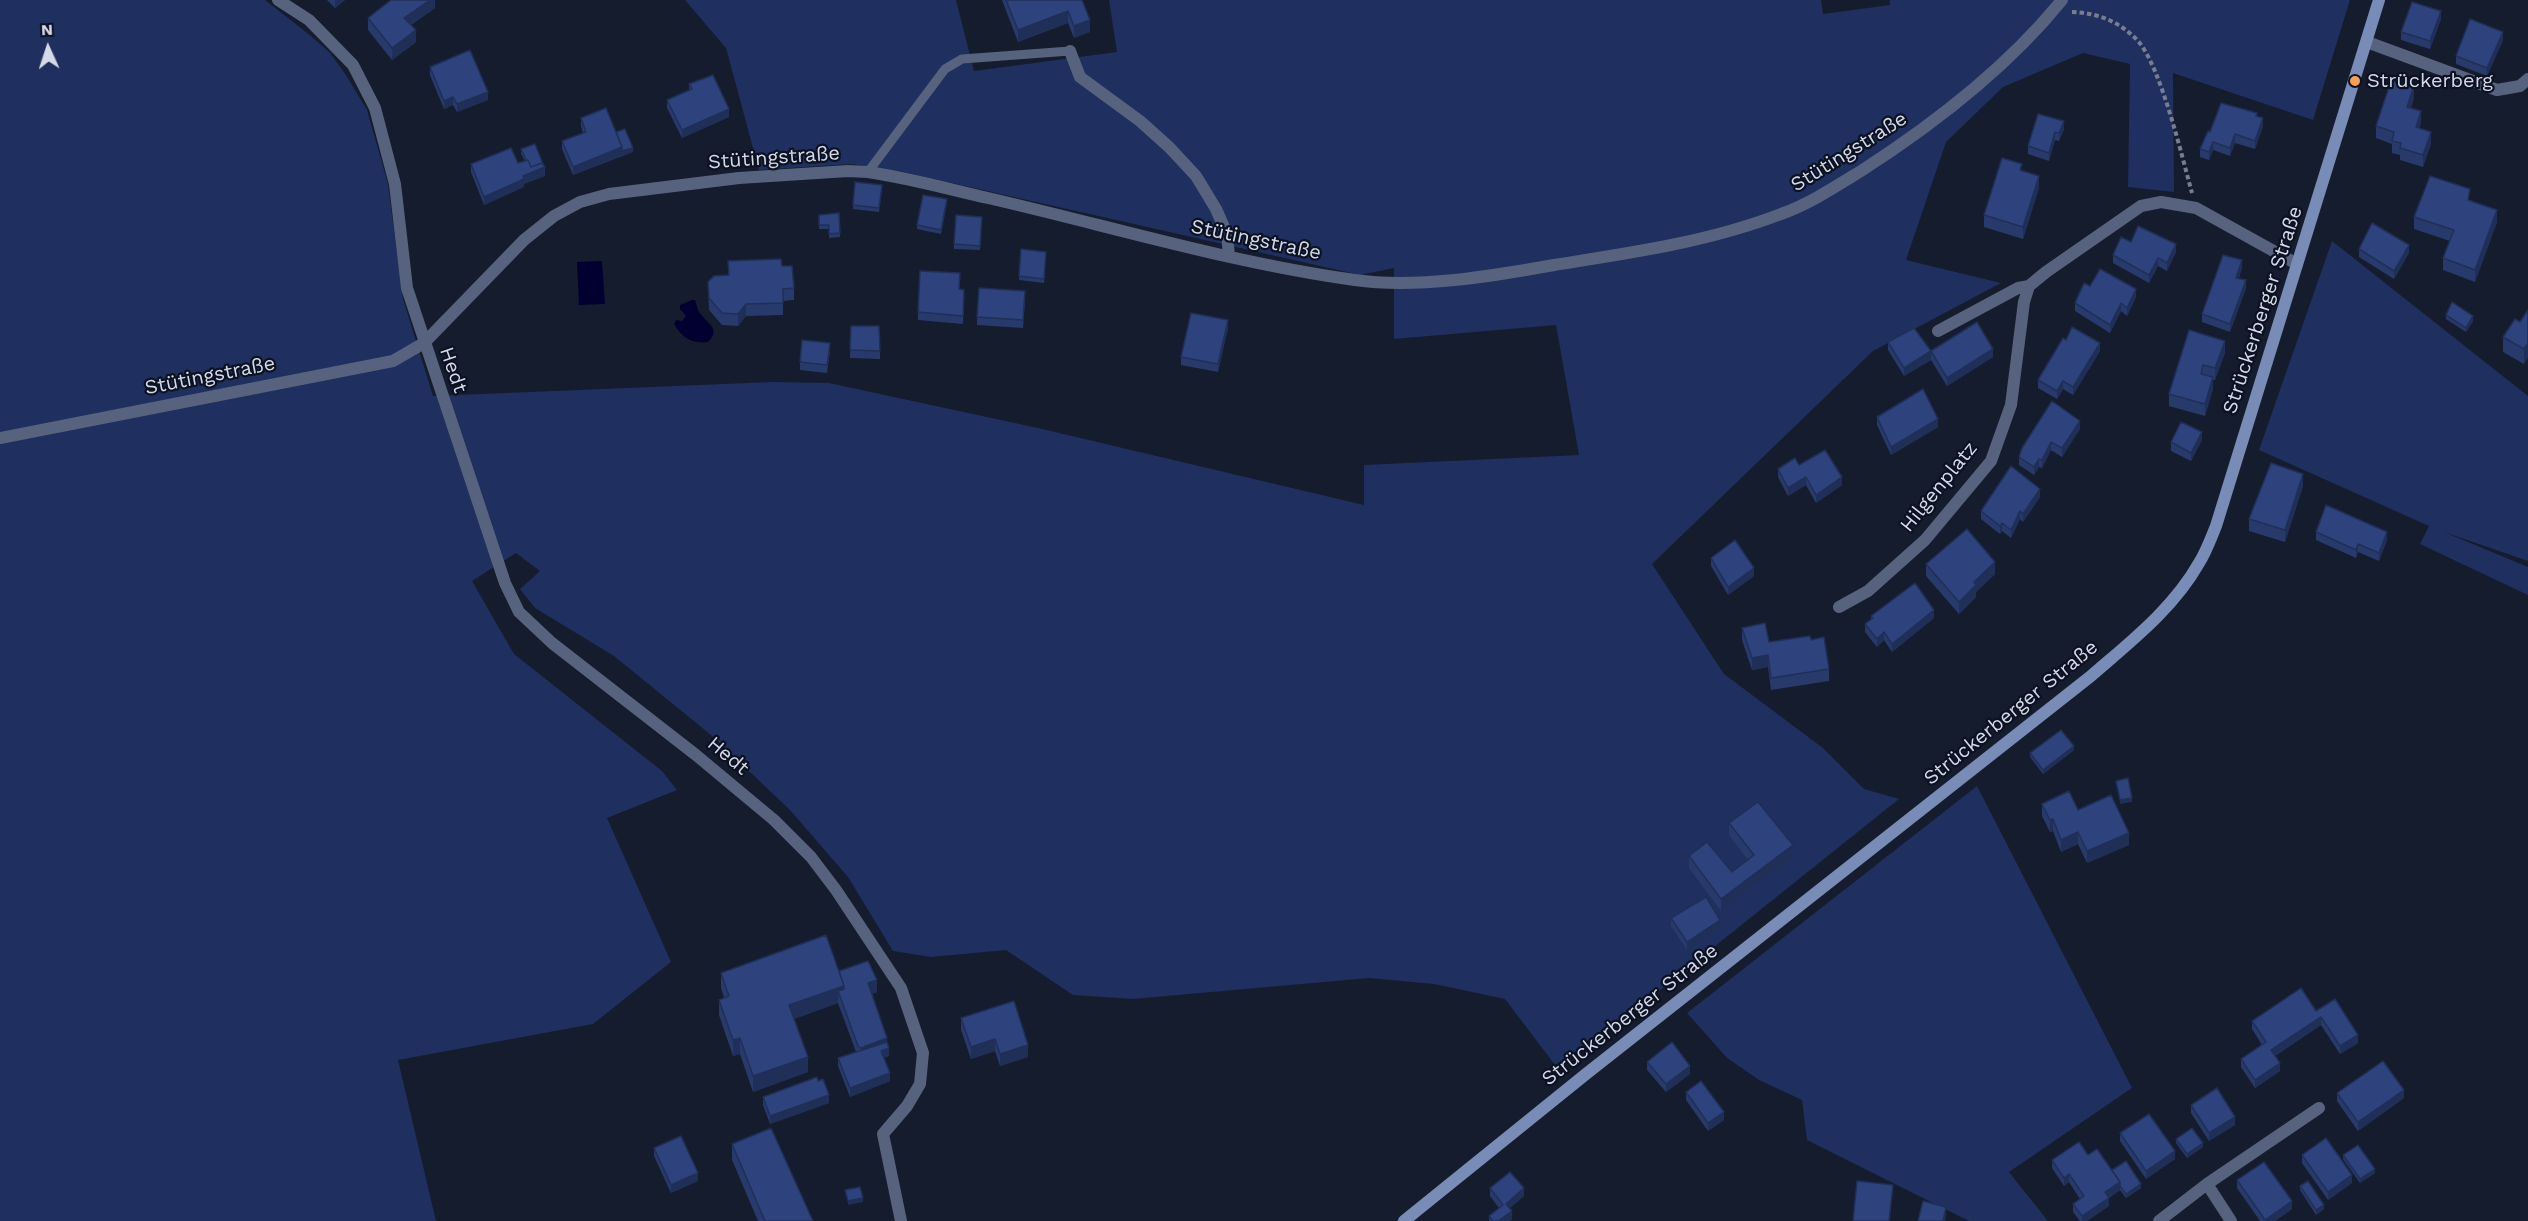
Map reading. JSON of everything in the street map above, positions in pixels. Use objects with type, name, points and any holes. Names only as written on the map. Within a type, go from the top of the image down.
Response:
[{"type":"main road","name":"Strückerberger Straße","points":[[1404,1221],[1586,1074],[2091,676],[2152,623],[2178,594],[2200,563],[2216,526],[2379,0]]},
{"type":"street","points":[[278,0],[309,20],[352,65],[375,108],[395,184],[407,288],[424,343]]},
{"type":"street","name":"Stütingstraße","points":[[0,438],[393,361],[424,343],[524,240],[554,216],[580,202],[609,194],[739,178],[848,171],[868,172],[1229,256],[1355,280],[1401,283],[1517,272],[1663,247],[1737,229],[1784,213],[1826,193],[1923,129],[2001,65],[2062,0]]},
{"type":"street","points":[[2367,42],[2497,90],[2520,86],[2528,79]]},
{"type":"street","points":[[1070,51],[1080,77],[1140,121],[1196,176],[1216,209],[1227,234],[1229,256]]},
{"type":"street","points":[[1938,332],[2018,288],[2030,286],[2046,272],[2141,206],[2161,202],[2196,208],[2297,264]]},
{"type":"street","name":"Hilgenplatz","points":[[1839,607],[1868,591],[1925,540],[1990,461],[2011,405],[2019,332],[2024,302],[2030,286]]},
{"type":"street","name":"Hedt","points":[[424,343],[505,583],[519,612],[552,643],[774,820],[811,857],[901,988],[923,1053],[920,1084],[907,1106],[883,1134],[901,1221]]},
{"type":"street","points":[[2159,1221],[2207,1184],[2319,1108]]},
{"type":"street","points":[[2207,1184],[2231,1221]]},
{"type":"lane","points":[[868,172],[945,69],[962,59],[1070,51]]},
{"type":"path","points":[[2054,11],[2101,15],[2121,26],[2139,43],[2152,67],[2175,130],[2196,208]]},
{"type":"shaded area","points":[[0,0],[265,0],[330,53],[367,110],[388,184],[403,299],[433,396],[772,382],[829,383],[1038,428],[1364,505],[1364,465],[1579,455],[1556,325],[1394,339],[1394,268],[1360,275],[903,172],[851,164],[759,170],[726,48],[685,0],[956,0],[974,71],[1117,52],[1109,0],[1821,0],[1823,14],[1890,5],[1890,0],[2350,0],[2313,120],[2173,73],[2174,192],[2128,187],[2130,64],[2083,53],[2003,87],[1946,142],[1906,260],[2001,283],[1873,351],[1652,564],[1724,674],[1823,748],[1864,789],[1899,799],[1609,1031],[1555,1065],[1505,999],[1434,984],[1369,978],[1133,999],[1073,995],[1006,950],[931,957],[893,951],[848,877],[790,810],[711,735],[614,656],[535,608],[520,589],[540,571],[516,553],[472,581],[514,654],[662,771],[677,790],[607,818],[671,962],[593,1024],[398,1060],[436,1221],[0,1221]]},
{"type":"shaded area","points":[[2332,241],[2528,396],[2528,561],[2444,532],[2528,567],[2528,595],[2420,544],[2429,526],[2259,450]]},
{"type":"shaded area","points":[[602,261],[605,304],[579,305],[577,262]]},
{"type":"shaded area","points":[[695,300],[698,310],[713,329],[714,333],[708,342],[688,339],[674,324],[676,320],[682,321],[686,316],[680,309],[680,305]]},
{"type":"shaded area","points":[[1977,786],[2132,1088],[2009,1172],[2048,1221],[1969,1221],[1807,1140],[1802,1100],[1759,1080],[1727,1058],[1687,1013]]},
{"type":"building","points":[[391,0],[430,0],[404,18],[416,30],[392,48],[368,18]]},
{"type":"building","points":[[1006,0],[1082,0],[1090,20],[1074,26],[1068,11],[1018,30]]},
{"type":"building","points":[[2412,2],[2441,11],[2430,41],[2401,32]]},
{"type":"building","points":[[2470,19],[2503,32],[2487,68],[2456,56]]},
{"type":"building","points":[[470,50],[488,92],[457,104],[453,97],[444,101],[430,67]]},
{"type":"building","points":[[713,75],[729,109],[682,130],[667,100],[692,89],[689,84]]},
{"type":"building","points":[[2391,81],[2414,86],[2407,107],[2421,111],[2416,127],[2431,132],[2423,155],[2400,148],[2401,143],[2392,141],[2394,132],[2376,126]]},
{"type":"building","points":[[2221,103],[2257,113],[2256,116],[2263,118],[2255,141],[2235,134],[2230,148],[2213,142],[2209,152],[2200,149],[2208,131],[2210,132]]},
{"type":"building","points":[[606,108],[622,147],[573,167],[562,141],[586,132],[581,118]]},
{"type":"building","points":[[2038,114],[2064,121],[2059,133],[2055,132],[2049,153],[2028,146]]},
{"type":"building","points":[[625,129],[633,148],[622,151],[616,132]]},
{"type":"building","points":[[535,144],[543,164],[531,167],[521,149]]},
{"type":"building","points":[[511,148],[518,163],[528,160],[531,167],[542,163],[545,167],[484,197],[471,164]]},
{"type":"building","points":[[2002,158],[2022,164],[2020,170],[2039,176],[2023,227],[1984,215]]},
{"type":"building","points":[[2430,176],[2470,189],[2468,200],[2497,210],[2475,270],[2443,258],[2454,230],[2414,217]]},
{"type":"building","points":[[855,182],[882,185],[879,208],[853,205]]},
{"type":"building","points":[[923,195],[947,199],[941,230],[917,225]]},
{"type":"building","points":[[839,213],[840,233],[829,234],[829,225],[819,225],[819,215]]},
{"type":"building","points":[[956,215],[982,217],[980,246],[954,244]]},
{"type":"building","points":[[2372,223],[2409,245],[2394,271],[2359,249]]},
{"type":"building","points":[[2138,226],[2176,244],[2167,263],[2158,258],[2149,275],[2113,255],[2121,237],[2131,242]]},
{"type":"building","points":[[1021,249],[1046,252],[1044,279],[1019,276]]},
{"type":"building","points":[[2223,255],[2242,260],[2236,278],[2246,280],[2230,324],[2202,314]]},
{"type":"building","points":[[781,259],[782,266],[792,266],[794,288],[783,289],[783,303],[746,304],[738,314],[722,313],[709,298],[708,282],[714,276],[729,275],[728,261]]},
{"type":"building","points":[[2100,269],[2136,289],[2127,308],[2121,303],[2110,325],[2075,303],[2084,283],[2090,286]]},
{"type":"building","points":[[920,271],[960,273],[959,289],[964,290],[963,316],[918,312]]},
{"type":"building","points":[[979,288],[1025,291],[1023,320],[977,317]]},
{"type":"building","points":[[2452,302],[2473,316],[2466,328],[2446,315]]},
{"type":"building","points":[[2528,310],[2528,343],[2524,349],[2503,337],[2515,319],[2520,322]]},
{"type":"building","points":[[1191,313],[1228,320],[1218,364],[1181,357]]},
{"type":"building","points":[[1977,322],[1993,349],[1947,378],[1931,351]]},
{"type":"building","points":[[851,326],[879,326],[880,351],[850,350]]},
{"type":"building","points":[[2072,327],[2100,343],[2073,387],[2063,381],[2057,391],[2038,380],[2063,338],[2066,340]]},
{"type":"building","points":[[1914,328],[1931,351],[1904,368],[1888,342]]},
{"type":"building","points":[[2189,330],[2225,341],[2215,368],[2203,365],[2201,374],[2213,377],[2205,404],[2169,394]]},
{"type":"building","points":[[802,340],[830,343],[827,365],[800,362]]},
{"type":"building","points":[[1923,389],[1938,419],[1891,447],[1877,417]]},
{"type":"building","points":[[2052,401],[2080,421],[2062,448],[2051,442],[2042,460],[2039,459],[2034,467],[2019,457],[2022,448]]},
{"type":"building","points":[[2181,422],[2202,432],[2191,453],[2171,442]]},
{"type":"building","points":[[1825,450],[1842,477],[1816,495],[1806,477],[1788,488],[1778,469],[1795,458],[1799,465]]},
{"type":"building","points":[[2271,463],[2303,474],[2285,530],[2249,519]]},
{"type":"building","points":[[2011,466],[2040,489],[2023,514],[2020,511],[2011,530],[2002,523],[2000,526],[1981,511]]},
{"type":"building","points":[[2326,505],[2387,532],[2379,553],[2358,544],[2356,550],[2316,532]]},
{"type":"building","points":[[1967,529],[1995,562],[1974,582],[1976,585],[1959,602],[1926,564]]},
{"type":"building","points":[[1735,540],[1754,568],[1728,587],[1711,558]]},
{"type":"building","points":[[1915,583],[1934,610],[1892,644],[1884,632],[1877,639],[1865,624],[1873,618],[1871,616]]},
{"type":"building","points":[[1765,623],[1769,642],[1810,636],[1811,640],[1824,637],[1829,669],[1771,678],[1768,655],[1752,658],[1742,628]]},
{"type":"building","points":[[2061,730],[2074,746],[2043,770],[2030,753]]},
{"type":"building","points":[[2128,778],[2132,798],[2120,800],[2116,781]]},
{"type":"building","points":[[2069,791],[2078,810],[2111,795],[2129,833],[2087,851],[2078,832],[2061,840],[2053,819],[2050,820],[2042,804]]},
{"type":"building","points":[[1758,802],[1793,845],[1721,899],[1689,856],[1707,842],[1732,872],[1754,855],[1729,823]]},
{"type":"building","points":[[1706,897],[1720,920],[1687,942],[1671,918]]},
{"type":"building","points":[[826,935],[844,986],[789,1005],[808,1057],[753,1076],[740,1038],[733,1040],[719,1000],[729,996],[721,973]]},
{"type":"building","points":[[868,961],[877,980],[868,983],[887,1038],[861,1048],[858,1046],[838,991],[844,989],[839,971]]},
{"type":"building","points":[[2301,988],[2316,1011],[2335,999],[2358,1035],[2340,1046],[2321,1017],[2271,1050],[2280,1063],[2255,1080],[2241,1059],[2266,1042],[2252,1021]]},
{"type":"building","points":[[1014,1001],[1028,1045],[1000,1054],[995,1039],[971,1047],[961,1018]]},
{"type":"building","points":[[887,1042],[889,1048],[881,1051],[890,1073],[850,1088],[838,1058]]},
{"type":"building","points":[[1672,1042],[1690,1066],[1666,1084],[1647,1062]]},
{"type":"building","points":[[2383,1061],[2404,1090],[2358,1122],[2337,1093]]},
{"type":"building","points":[[817,1077],[818,1081],[823,1079],[829,1095],[770,1116],[763,1097]]},
{"type":"building","points":[[1701,1081],[1724,1112],[1708,1123],[1686,1092]]},
{"type":"building","points":[[2217,1088],[2235,1117],[2209,1133],[2191,1105]]},
{"type":"building","points":[[2149,1114],[2175,1151],[2146,1171],[2120,1133]]},
{"type":"building","points":[[771,1128],[813,1221],[765,1221],[732,1144]]},
{"type":"building","points":[[2192,1128],[2203,1143],[2187,1154],[2176,1139]]},
{"type":"building","points":[[681,1136],[698,1173],[671,1185],[654,1148]]},
{"type":"building","points":[[2326,1138],[2352,1175],[2328,1192],[2302,1155]]},
{"type":"building","points":[[2079,1142],[2088,1155],[2097,1149],[2120,1182],[2105,1192],[2109,1198],[2082,1216],[2073,1204],[2084,1196],[2069,1174],[2064,1178],[2052,1160]]},
{"type":"building","points":[[2358,1145],[2375,1169],[2360,1179],[2343,1155]]},
{"type":"building","points":[[2126,1161],[2141,1184],[2126,1194],[2112,1170]]},
{"type":"building","points":[[2264,1162],[2292,1201],[2265,1220],[2237,1180]]},
{"type":"building","points":[[1510,1172],[1524,1188],[1506,1204],[1512,1211],[1498,1221],[1493,1221],[1489,1216],[1503,1205],[1490,1188]]},
{"type":"building","points":[[1857,1181],[1893,1185],[1889,1221],[1853,1221]]},
{"type":"building","points":[[2308,1181],[2324,1205],[2316,1210],[2300,1186]]},
{"type":"building","points":[[860,1187],[863,1198],[848,1201],[845,1190]]},
{"type":"building","points":[[1923,1201],[1946,1207],[1943,1221],[1918,1221]]},
{"type":"place","name":"Strückerberg","points":[[2355,81]]}]
